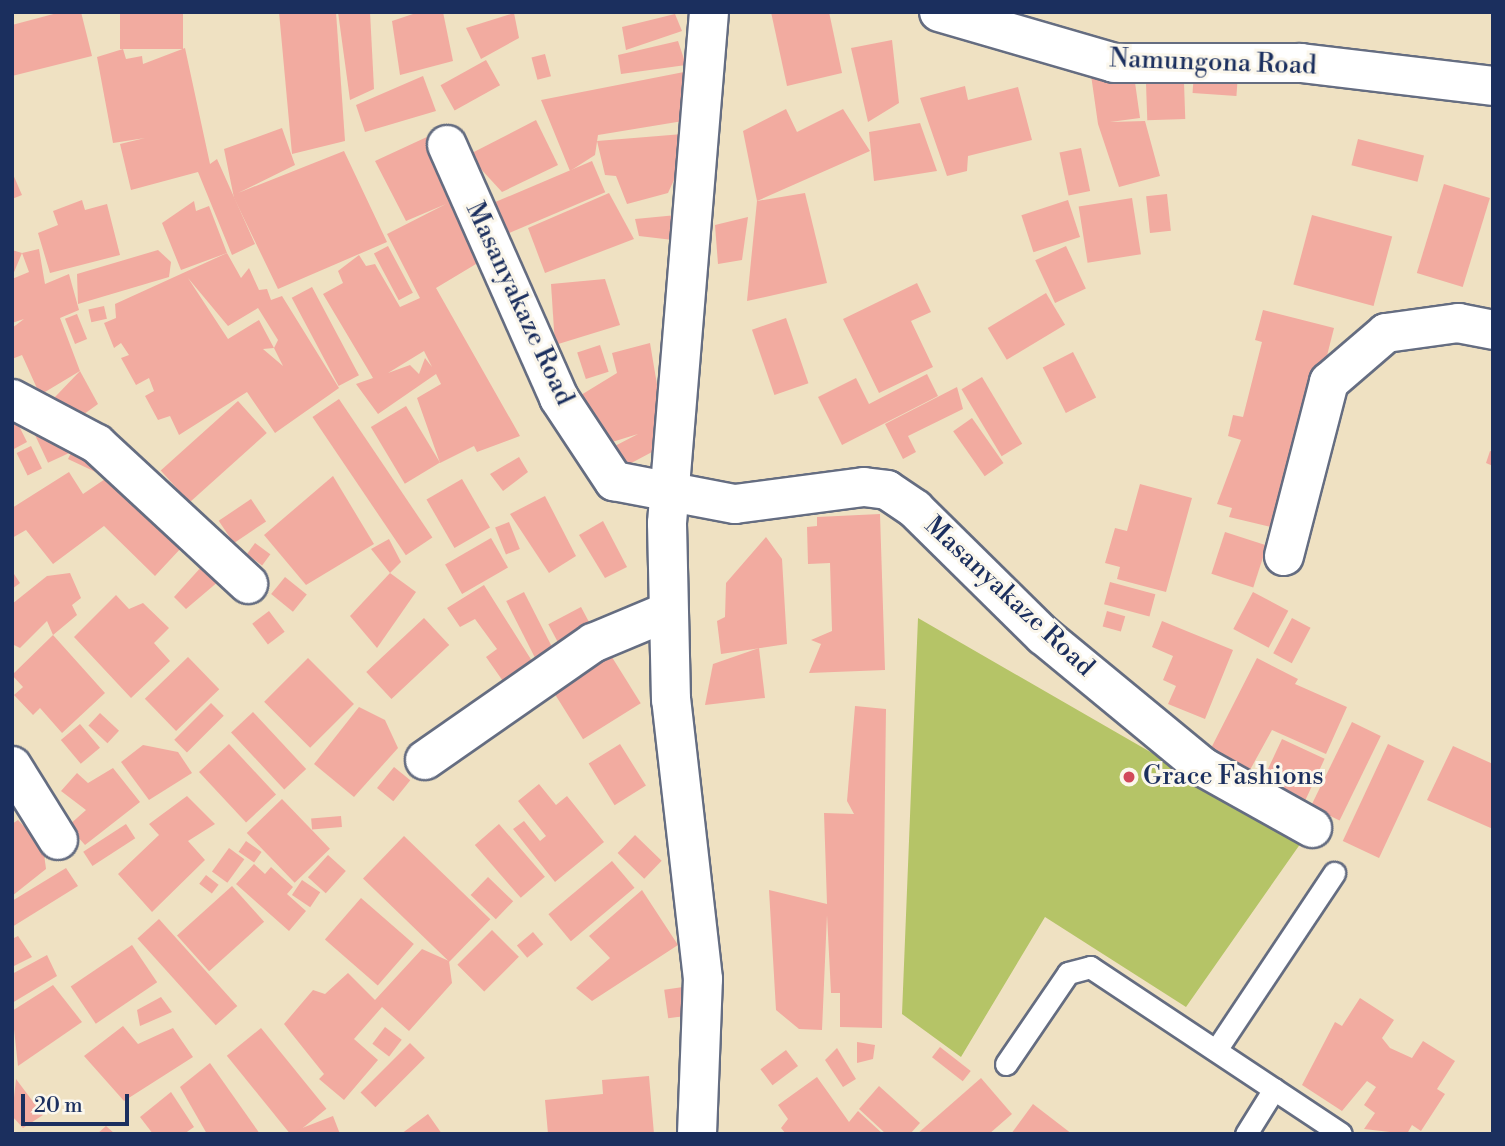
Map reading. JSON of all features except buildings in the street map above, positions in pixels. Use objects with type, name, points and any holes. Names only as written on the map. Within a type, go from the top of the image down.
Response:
[{"type":"street","points":[[697,1134],[703,979],[667,612],[670,488],[709,12]]},
{"type":"street","name":"Namungona Road","points":[[939,12],[1114,63],[1301,63],[1493,86]]},
{"type":"street","name":"Masanyakaze Road","points":[[447,145],[566,409],[614,481],[670,488],[735,504],[864,487],[887,490],[915,509],[1044,636],[1203,767],[1312,828]]},
{"type":"street","points":[[1284,556],[1329,382],[1386,333],[1458,323],[1493,330]]},
{"type":"street","points":[[12,399],[97,444],[248,584]]},
{"type":"street","points":[[425,760],[593,643],[667,612]]},
{"type":"street","points":[[12,766],[58,840]]},
{"type":"lane","points":[[1216,1050],[1334,873]]},
{"type":"lane","points":[[1006,1064],[1078,967],[1090,967],[1341,1134]]},
{"type":"lane","points":[[1246,1134],[1274,1089]]},
{"type":"green space","points":[[918,618],[1303,840],[1186,1007],[1045,917],[961,1057],[902,1014]]},
{"type":"place","name":"Grace Fashions","points":[[1129,777]]}]
